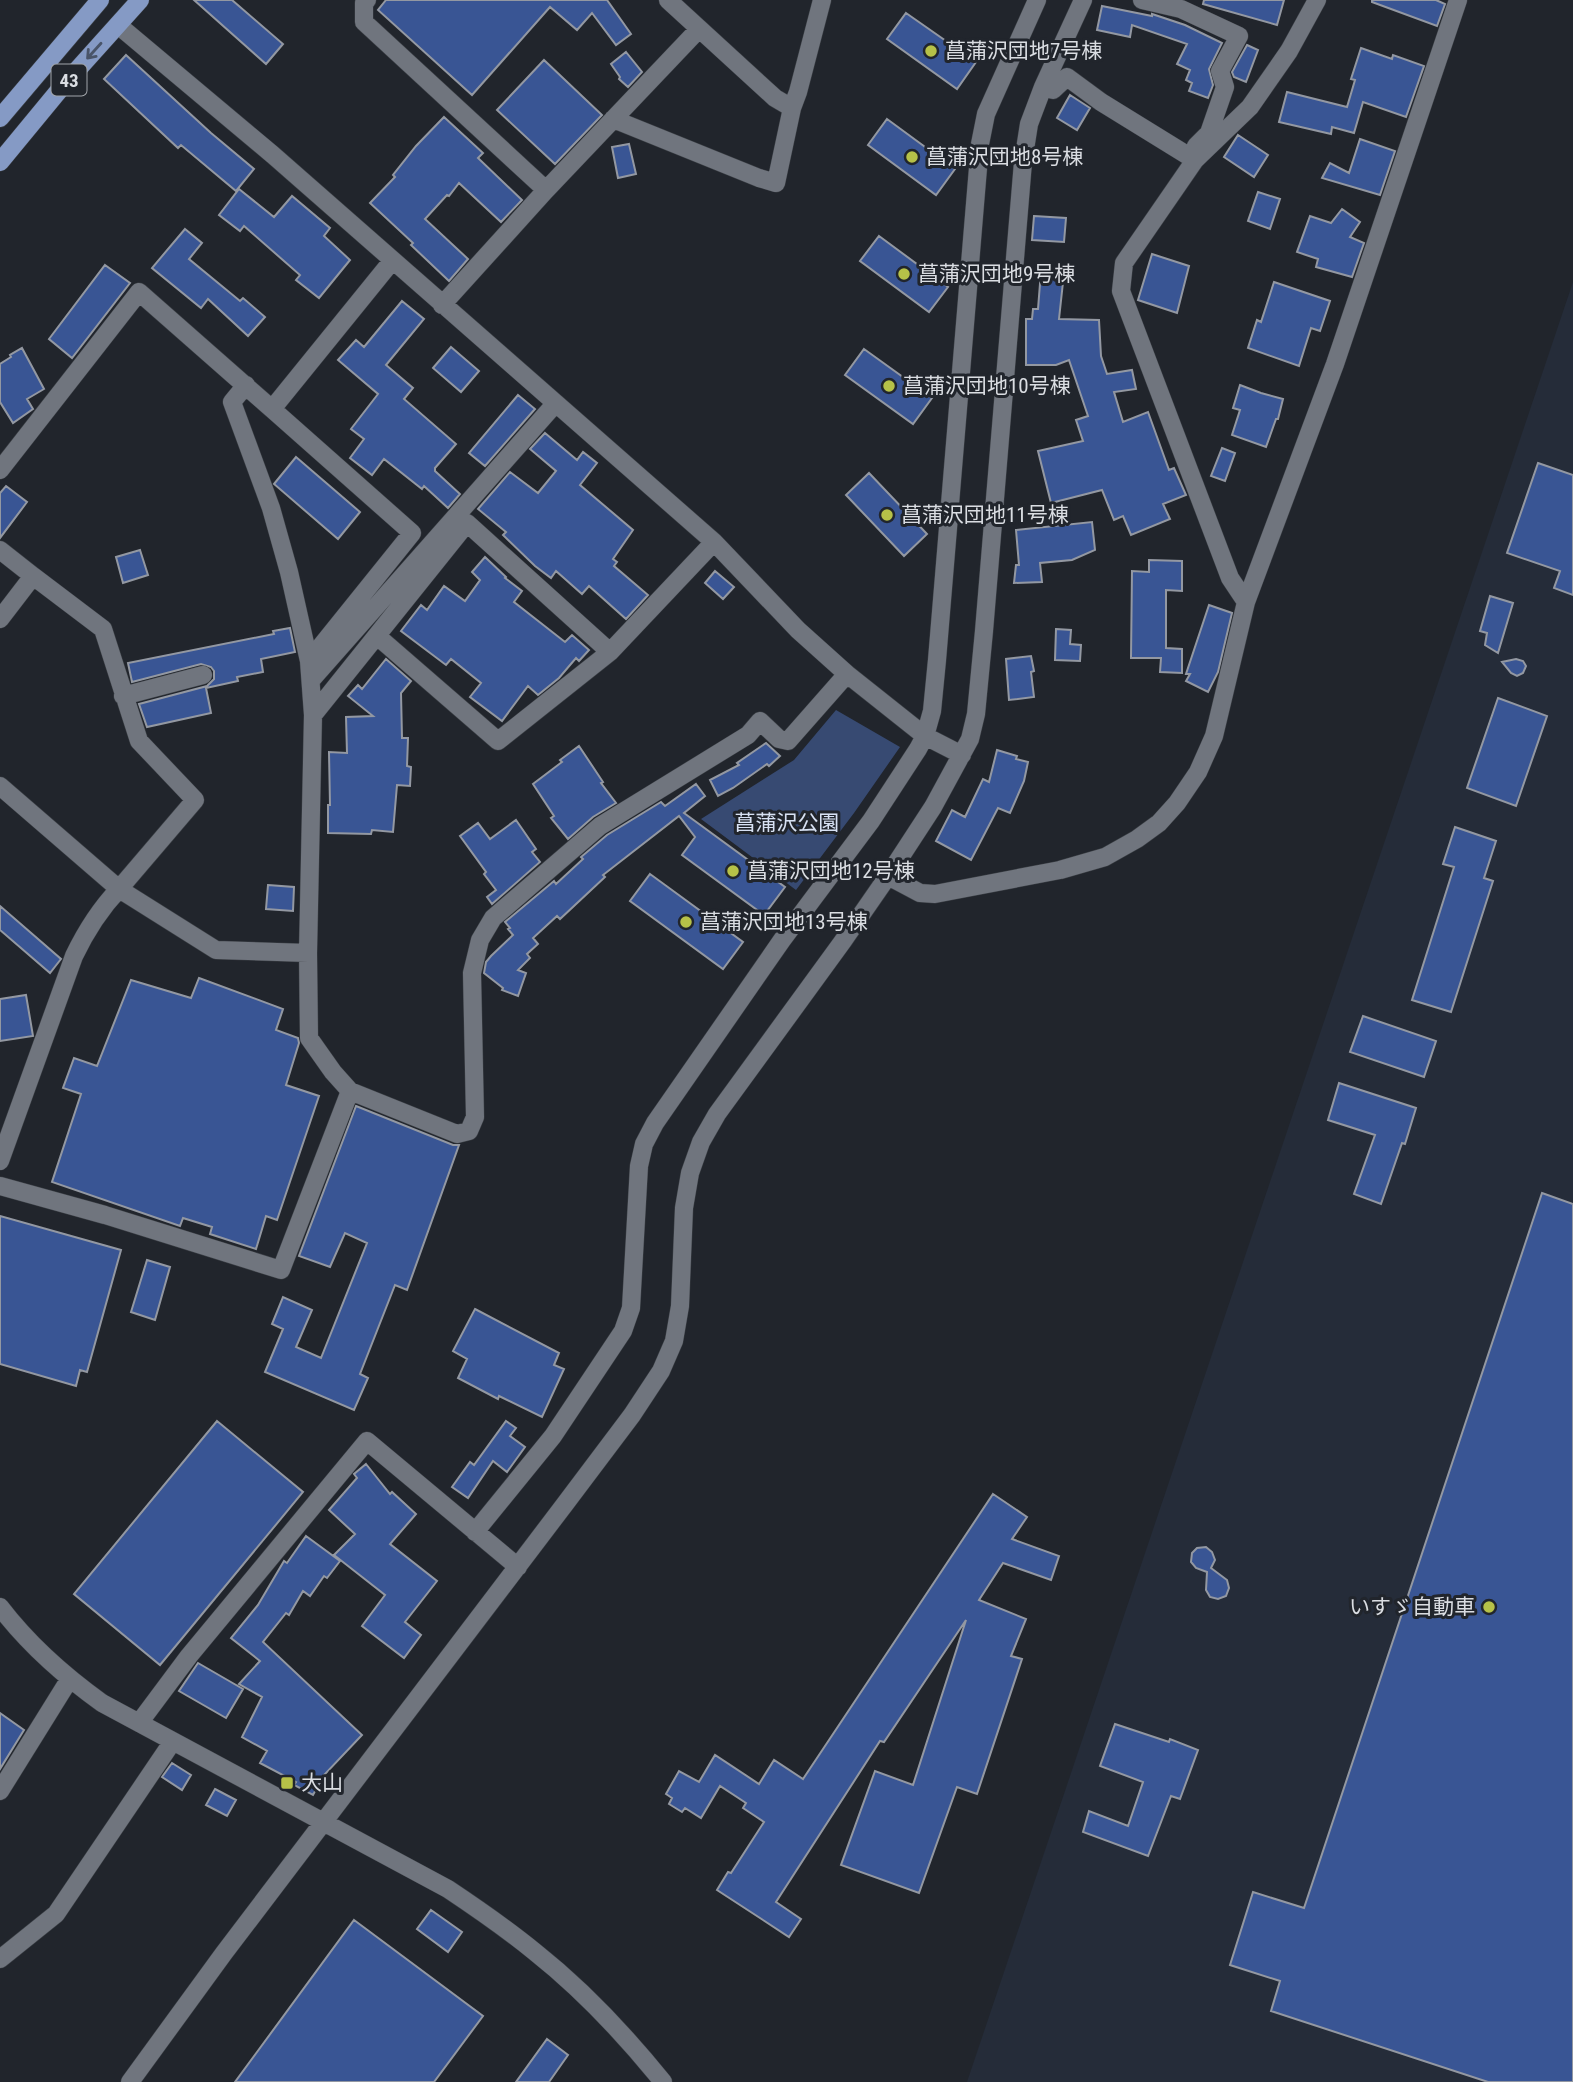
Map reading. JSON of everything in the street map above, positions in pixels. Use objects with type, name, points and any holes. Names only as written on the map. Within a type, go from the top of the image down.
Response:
[{"type":"main road","name":"43","points":[[0,162],[140,0]]},
{"type":"main road","name":"43","points":[[0,118],[96,1]]},
{"type":"street","points":[[367,0],[364,3],[365,22],[546,190]]},
{"type":"street","points":[[668,0],[775,98],[792,108]]},
{"type":"street","points":[[613,120],[776,183],[792,108],[822,0]]},
{"type":"street","points":[[475,1532],[553,1436],[623,1331],[631,1308],[639,1166],[644,1144],[655,1123],[782,940],[872,821],[925,736],[932,711],[937,660],[980,144],[986,114],[1037,0]]},
{"type":"street","points":[[130,2082],[224,1953],[632,1415],[661,1371],[674,1341],[680,1306],[684,1208],[690,1172],[701,1142],[717,1114],[888,876],[933,807],[970,739],[976,713],[1023,162],[1029,124],[1083,0]]},
{"type":"street","points":[[1142,0],[1181,9],[1239,36],[1220,71],[1225,87],[1209,133],[1124,263],[1121,291],[1230,578],[1245,602]]},
{"type":"street","points":[[1191,157],[1250,107],[1289,51],[1318,0]]},
{"type":"street","points":[[888,876],[920,893],[953,892],[1060,870],[1105,857],[1159,823],[1177,803],[1198,772],[1214,736],[1245,602],[1335,364],[1458,0]]},
{"type":"street","points":[[118,25],[273,155],[714,542],[798,630],[847,674],[925,736],[962,755]]},
{"type":"street","points":[[442,305],[546,190],[699,29]]},
{"type":"street","points":[[1043,87],[1053,90],[1067,77],[1101,102],[1191,157]]},
{"type":"street","points":[[272,409],[392,261]]},
{"type":"street","points":[[0,470],[139,292],[412,533],[309,660]]},
{"type":"street","points":[[246,386],[232,402],[271,508],[289,572],[312,680],[309,1038],[350,1091],[457,1134],[469,1131],[475,1117],[472,973],[480,940],[493,918],[600,826],[748,735],[760,721],[779,739],[788,741],[847,674]]},
{"type":"street","points":[[312,680],[555,404]]},
{"type":"street","points":[[313,715],[467,523],[610,652]]},
{"type":"street","points":[[377,636],[498,741],[610,652],[714,542]]},
{"type":"street","points":[[0,550],[103,629],[139,741],[195,800],[93,921],[74,956],[0,1161]]},
{"type":"street","points":[[0,619],[33,576]]},
{"type":"street","points":[[123,696],[203,675]]},
{"type":"street","points":[[0,786],[119,889],[216,950],[308,953]]},
{"type":"street","points":[[0,1186],[105,1215],[281,1270],[350,1091]]},
{"type":"street","points":[[139,1723],[189,1656],[367,1441],[517,1567]]},
{"type":"street","points":[[0,1607],[28,1642],[69,1680],[102,1703],[448,1889],[525,1944],[571,1983],[608,2020],[663,2082]]},
{"type":"street","points":[[0,1791],[69,1680]]},
{"type":"street","points":[[0,1959],[56,1914],[173,1741]]},
{"type":"shaded area","points":[[1573,282],[1573,2082],[967,2082]]},
{"type":"green space","name":"菖蒲沢公園","points":[[836,710],[900,747],[796,890],[701,819],[794,760]]},
{"type":"building","points":[[194,0],[232,0],[283,44],[266,64]]},
{"type":"building","points":[[386,0],[607,0],[631,34],[616,45],[592,13],[577,30],[550,7],[472,95],[378,10]]},
{"type":"building","points":[[1204,0],[1284,0],[1277,25],[1203,4]]},
{"type":"building","points":[[1372,0],[1436,0],[1445,4],[1437,26]]},
{"type":"building","points":[[1102,6],[1152,14],[1185,25],[1222,43],[1209,69],[1213,85],[1208,98],[1189,91],[1192,83],[1186,80],[1190,70],[1177,64],[1187,44],[1132,25],[1130,37],[1097,30]]},
{"type":"building","name":"菖蒲沢団地7号棟","points":[[906,13],[976,62],[957,89],[887,39]]},
{"type":"building","points":[[1247,45],[1258,50],[1246,82],[1234,77],[1232,72]]},
{"type":"building","points":[[1361,48],[1424,66],[1406,117],[1363,102],[1354,133],[1332,127],[1331,134],[1279,122],[1287,92],[1347,107],[1355,80],[1351,79]]},
{"type":"building","points":[[626,52],[642,72],[628,87],[619,79],[611,64]]},
{"type":"building","points":[[126,55],[254,169],[236,191],[181,145],[178,148],[104,79]]},
{"type":"building","points":[[544,60],[602,115],[555,164],[497,110]]},
{"type":"building","points":[[1070,95],[1090,108],[1077,130],[1057,118]]},
{"type":"building","points":[[444,117],[483,153],[478,158],[522,200],[501,222],[459,183],[425,219],[468,259],[449,281],[370,203],[395,177],[393,175],[416,146]]},
{"type":"building","name":"菖蒲沢団地8号棟","points":[[887,119],[955,169],[936,195],[868,145]]},
{"type":"building","points":[[1238,135],[1268,155],[1254,177],[1224,157]]},
{"type":"building","points":[[1360,139],[1395,151],[1380,195],[1322,178],[1330,163],[1349,173]]},
{"type":"building","points":[[629,144],[636,174],[618,178],[612,147]]},
{"type":"building","points":[[239,189],[274,217],[292,196],[330,228],[324,236],[350,260],[319,298],[296,280],[300,275],[244,226],[240,231],[219,215]]},
{"type":"building","points":[[1258,192],[1280,199],[1270,229],[1248,221]]},
{"type":"building","points":[[1342,209],[1360,222],[1350,237],[1364,243],[1352,277],[1316,267],[1318,259],[1297,252],[1310,216],[1331,223]]},
{"type":"building","points":[[1034,216],[1066,218],[1064,242],[1032,240]]},
{"type":"building","points":[[185,229],[202,243],[189,259],[240,301],[243,298],[265,317],[248,336],[208,299],[201,308],[152,268]]},
{"type":"building","name":"菖蒲沢団地9号棟","points":[[879,236],[948,287],[929,312],[860,261]]},
{"type":"building","points":[[1152,254],[1189,266],[1177,313],[1138,300]]},
{"type":"building","points":[[105,265],[130,283],[72,358],[49,339]]},
{"type":"building","points":[[1041,271],[1064,273],[1059,319],[1099,320],[1101,356],[1107,374],[1132,370],[1136,389],[1114,392],[1123,422],[1148,412],[1169,470],[1174,468],[1186,495],[1163,504],[1170,519],[1131,535],[1123,516],[1114,520],[1102,490],[1051,503],[1038,451],[1083,441],[1076,420],[1088,416],[1069,360],[1056,365],[1026,365],[1026,319],[1032,319],[1033,309],[1038,309]]},
{"type":"building","points":[[1274,282],[1330,301],[1320,331],[1311,328],[1299,366],[1248,348],[1257,320],[1261,322]]},
{"type":"building","points":[[402,301],[424,319],[386,365],[413,388],[404,399],[456,444],[435,468],[460,494],[448,508],[424,486],[422,489],[384,459],[372,475],[350,458],[364,439],[351,429],[378,394],[338,360],[356,340],[364,347]]},
{"type":"building","points":[[451,347],[479,371],[461,392],[433,368]]},
{"type":"building","points":[[22,348],[44,389],[27,399],[33,409],[13,423],[0,402],[0,364]]},
{"type":"building","name":"菖蒲沢団地10号棟","points":[[864,349],[932,398],[913,424],[845,375]]},
{"type":"building","points":[[1240,385],[1283,399],[1266,447],[1232,435],[1240,410],[1233,408]]},
{"type":"building","points":[[518,395],[535,409],[485,466],[469,453]]},
{"type":"building","points":[[545,433],[577,460],[583,452],[597,463],[580,485],[633,530],[613,559],[617,562],[614,566],[648,595],[626,619],[589,586],[582,594],[556,571],[551,578],[503,535],[506,532],[478,509],[510,472],[538,493],[556,471],[530,449]]},
{"type":"building","points":[[1222,448],[1235,453],[1225,481],[1211,476]]},
{"type":"building","points":[[296,457],[360,512],[338,539],[274,484]]},
{"type":"building","points":[[1538,463],[1573,475],[1573,595],[1554,588],[1560,571],[1507,553]]},
{"type":"building","name":"菖蒲沢団地11号棟","points":[[869,473],[927,534],[904,556],[846,495]]},
{"type":"building","points":[[6,486],[27,502],[0,538],[0,493]]},
{"type":"building","points":[[1092,522],[1095,550],[1072,560],[1040,563],[1042,582],[1014,583],[1016,565],[1019,565],[1016,530]]},
{"type":"building","points":[[140,550],[148,575],[123,583],[116,557]]},
{"type":"building","points":[[485,557],[522,591],[514,602],[565,642],[572,635],[589,650],[579,661],[576,658],[559,678],[538,695],[528,686],[502,721],[470,697],[481,683],[451,659],[446,665],[401,631],[421,605],[427,610],[444,586],[465,601],[480,580],[472,572]]},
{"type":"building","points":[[1149,560],[1182,561],[1182,591],[1166,590],[1166,648],[1182,649],[1182,673],[1160,672],[1161,658],[1131,658],[1132,571],[1149,572]]},
{"type":"building","points":[[715,571],[734,587],[723,599],[705,583]]},
{"type":"building","points":[[1490,596],[1513,603],[1498,653],[1485,645],[1487,633],[1480,631]]},
{"type":"building","points":[[1209,605],[1232,613],[1218,672],[1208,692],[1186,681],[1190,674],[1186,674]]},
{"type":"building","points":[[290,628],[295,652],[261,659],[263,672],[237,677],[238,681],[206,688],[211,713],[147,727],[139,704],[207,686],[214,679],[214,671],[201,664],[132,682],[128,663],[274,634],[273,631]]},
{"type":"building","points":[[1056,629],[1071,630],[1070,644],[1081,645],[1080,661],[1055,660]]},
{"type":"building","points":[[1031,656],[1034,697],[1009,700],[1006,659]]},
{"type":"building","points":[[386,659],[411,681],[401,693],[402,738],[408,738],[407,766],[411,767],[410,786],[397,785],[393,832],[372,830],[371,834],[328,833],[329,752],[347,753],[346,717],[373,716],[348,696],[358,685],[362,689]]},
{"type":"building","points":[[1516,659],[1523,661],[1526,666],[1523,673],[1517,676],[1502,662]]},
{"type":"building","points":[[1498,698],[1547,716],[1516,806],[1467,788]]},
{"type":"building","points":[[766,743],[780,756],[769,766],[767,764],[718,796],[710,780],[739,765],[737,763]]},
{"type":"building","points":[[579,746],[616,803],[593,817],[568,839],[551,818],[554,816],[533,784]]},
{"type":"building","points":[[997,750],[1028,762],[1024,781],[1010,813],[998,808],[971,860],[936,841],[952,810],[965,817],[983,779],[989,782]]},
{"type":"building","points":[[696,784],[705,796],[684,813],[785,887],[764,915],[682,855],[695,837],[679,816],[603,875],[605,877],[560,919],[557,916],[533,938],[538,944],[527,954],[530,958],[518,970],[526,973],[518,996],[502,990],[503,988],[484,973],[486,962],[513,935],[505,922],[554,881],[556,884],[583,859],[581,857],[607,835],[661,802],[665,806]]},
{"type":"building","points":[[516,820],[536,849],[532,852],[540,862],[492,904],[487,897],[496,890],[460,836],[478,823],[490,839]]},
{"type":"building","points":[[1455,827],[1496,841],[1484,878],[1493,881],[1451,1012],[1412,1000],[1454,867],[1443,864]]},
{"type":"building","name":"菖蒲沢団地13号棟","points":[[650,874],[743,942],[723,969],[630,901]]},
{"type":"building","points":[[268,885],[294,887],[293,911],[266,909]]},
{"type":"building","points":[[0,906],[61,959],[50,973],[0,930]]},
{"type":"building","points":[[199,978],[283,1009],[276,1030],[298,1038],[299,1043],[286,1085],[319,1096],[277,1220],[266,1216],[256,1249],[210,1234],[212,1227],[183,1218],[180,1226],[52,1182],[81,1094],[63,1088],[74,1058],[97,1066],[131,980],[191,998]]},
{"type":"building","points":[[26,995],[33,1036],[0,1041],[0,999]]},
{"type":"building","points":[[1363,1016],[1436,1041],[1424,1077],[1350,1052]]},
{"type":"building","points":[[1339,1083],[1416,1108],[1381,1204],[1354,1194],[1375,1135],[1328,1120]]},
{"type":"building","points":[[356,1106],[453,1145],[459,1145],[407,1290],[395,1285],[360,1374],[368,1378],[354,1410],[265,1372],[283,1329],[272,1324],[283,1297],[312,1310],[296,1347],[321,1358],[367,1243],[345,1233],[330,1267],[299,1256]]},
{"type":"building","name":"いすゞ自動車","points":[[1542,1193],[1573,1204],[1573,2082],[1488,2082],[1271,2011],[1280,1981],[1230,1965],[1253,1892],[1304,1908]]},
{"type":"building","points":[[0,1216],[121,1250],[87,1372],[80,1370],[76,1386],[0,1364]]},
{"type":"building","points":[[147,1260],[170,1267],[155,1320],[131,1312]]},
{"type":"building","points":[[475,1309],[559,1353],[554,1365],[564,1369],[542,1417],[499,1396],[498,1399],[458,1378],[467,1359],[453,1351]]},
{"type":"building","points":[[217,1421],[303,1492],[160,1665],[74,1594]]},
{"type":"building","points":[[506,1421],[516,1428],[510,1436],[525,1447],[507,1472],[493,1461],[468,1498],[452,1487],[470,1462],[474,1465]]},
{"type":"building","points":[[366,1464],[390,1494],[392,1492],[416,1514],[390,1544],[437,1581],[405,1622],[421,1635],[404,1658],[362,1626],[385,1595],[334,1555],[355,1534],[329,1510],[357,1478],[354,1474]]},
{"type":"building","points":[[993,1494],[1027,1517],[1012,1539],[1059,1556],[1051,1580],[1003,1563],[979,1600],[1026,1619],[1011,1656],[1022,1659],[977,1794],[957,1787],[919,1893],[841,1865],[875,1771],[913,1785],[966,1620],[884,1742],[880,1741],[776,1902],[801,1919],[789,1937],[717,1890],[764,1822],[743,1808],[746,1803],[720,1786],[701,1818],[685,1808],[682,1812],[669,1804],[672,1798],[666,1794],[679,1771],[699,1782],[715,1755],[759,1784],[774,1760],[803,1779]]},
{"type":"building","points":[[306,1536],[340,1561],[327,1578],[324,1576],[310,1596],[303,1591],[289,1615],[286,1613],[263,1642],[362,1735],[324,1775],[313,1795],[294,1785],[296,1782],[260,1763],[267,1751],[242,1737],[262,1697],[239,1684],[260,1661],[231,1638],[258,1605],[284,1561],[287,1563]]},
{"type":"building","points":[[1206,1547],[1215,1560],[1211,1568],[1227,1580],[1229,1588],[1226,1596],[1218,1599],[1210,1597],[1206,1590],[1207,1572],[1196,1568],[1191,1562],[1192,1553],[1197,1548]]},
{"type":"building","points":[[198,1663],[243,1689],[226,1718],[179,1691]]},
{"type":"building","points":[[0,1713],[24,1730],[0,1769]]},
{"type":"building","points":[[1115,1724],[1169,1742],[1170,1739],[1198,1750],[1180,1799],[1171,1796],[1148,1856],[1083,1832],[1089,1811],[1128,1826],[1143,1782],[1100,1766]]},
{"type":"building","points":[[172,1763],[191,1775],[182,1790],[162,1777]]},
{"type":"building","points":[[215,1789],[236,1800],[227,1816],[206,1805]]},
{"type":"building","points":[[431,1910],[462,1932],[448,1952],[417,1929]]},
{"type":"building","points":[[354,1920],[483,2016],[434,2082],[235,2082]]},
{"type":"building","points":[[547,2039],[568,2055],[549,2082],[516,2082]]},
{"type":"place","name":"菖蒲沢団地7号棟","points":[[931,51]]},
{"type":"place","name":"菖蒲沢団地8号棟","points":[[912,157]]},
{"type":"place","name":"菖蒲沢団地9号棟","points":[[904,274]]},
{"type":"place","name":"菖蒲沢団地10号棟","points":[[889,386]]},
{"type":"place","name":"菖蒲沢団地11号棟","points":[[887,515]]},
{"type":"place","name":"菖蒲沢団地12号棟","points":[[733,871]]},
{"type":"place","name":"菖蒲沢団地13号棟","points":[[686,922]]},
{"type":"place","name":"いすゞ自動車","points":[[1489,1607]]},
{"type":"place","name":"大山","points":[[287,1783]]}]
